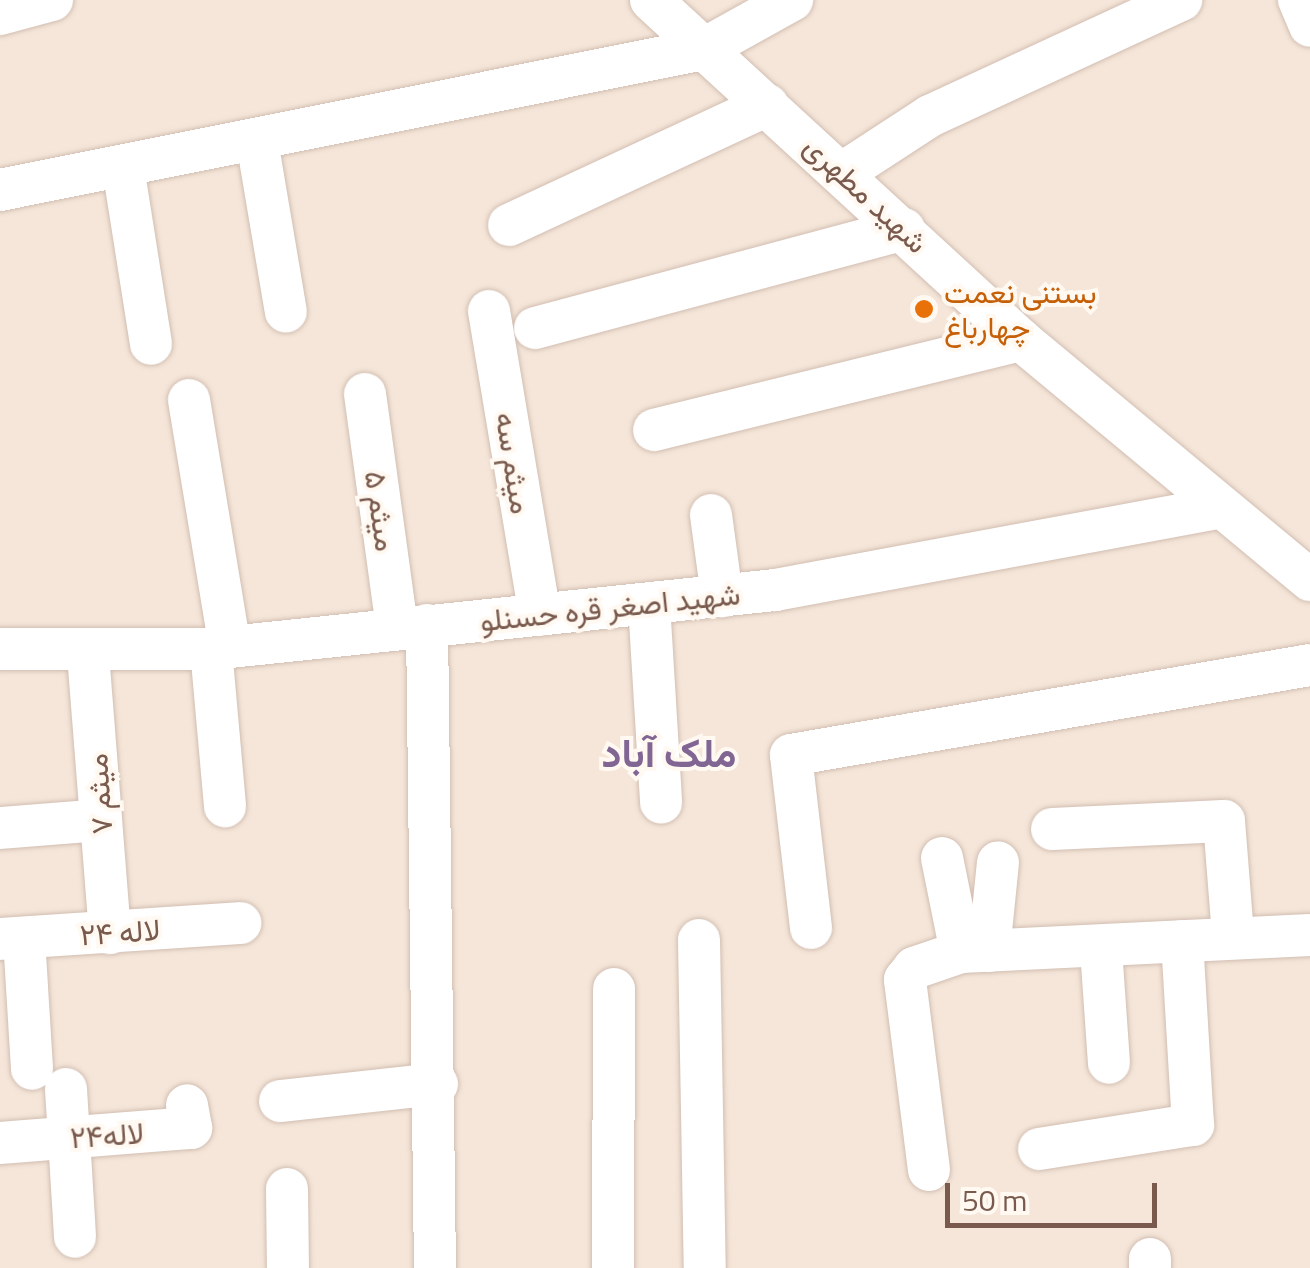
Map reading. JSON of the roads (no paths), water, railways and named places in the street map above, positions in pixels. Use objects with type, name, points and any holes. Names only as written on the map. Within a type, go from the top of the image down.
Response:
[{"type":"street","points":[[0,14],[52,0]]},
{"type":"street","name":"شهید مطهری","points":[[650,0],[844,172],[1021,340],[1214,509],[1307,568]]},
{"type":"street","points":[[0,190],[704,49],[792,0]]},
{"type":"street","points":[[844,172],[930,116],[1181,0]]},
{"type":"street","points":[[1299,0],[1310,26]]},
{"type":"street","points":[[509,225],[767,105]]},
{"type":"street","points":[[256,141],[286,312]]},
{"type":"street","points":[[123,168],[151,344]]},
{"type":"street","points":[[535,328],[904,228]]},
{"type":"street","name":"میثم سه","points":[[489,311],[540,615]]},
{"type":"street","points":[[654,430],[1021,340]]},
{"type":"street","name":"میثم ۵","points":[[365,394],[412,627],[437,1084],[435,1268]]},
{"type":"street","points":[[189,400],[221,648],[225,806]]},
{"type":"street","name":"شهید اصغر قره حسنلو","points":[[0,649],[88,654],[221,648],[722,596],[936,565],[1214,509]]},
{"type":"street","points":[[711,515],[722,596]]},
{"type":"street","points":[[649,604],[661,803]]},
{"type":"street","name":"میثم ۷","points":[[88,654],[110,933]]},
{"type":"street","points":[[811,928],[791,755],[1310,664]]},
{"type":"street","points":[[0,828],[101,820]]},
{"type":"street","points":[[1052,829],[1224,821],[1232,936]]},
{"type":"street","points":[[942,858],[975,952]]},
{"type":"street","points":[[975,952],[998,862]]},
{"type":"street","name":"لاله ۲۴","points":[[12,939],[240,923]]},
{"type":"street","points":[[929,1170],[906,980],[914,968],[975,952],[1101,949],[1232,936],[1310,935]]},
{"type":"street","points":[[12,939],[49,1079],[70,1138],[75,1238]]},
{"type":"street","points":[[699,940],[705,1268]]},
{"type":"street","points":[[1039,1148],[1193,1125],[1182,941]]},
{"type":"street","points":[[1101,949],[1109,1063]]},
{"type":"street","points":[[613,1268],[614,990]]},
{"type":"street","points":[[280,1101],[437,1084]]},
{"type":"street","name":"لاله۲۴","points":[[0,1143],[191,1128],[188,1105]]},
{"type":"street","points":[[287,1189],[288,1268]]},
{"type":"place","name":"بستنی نعمت چهارباغ","points":[[924,309]]},
{"type":"district","name":"ملک آباد","points":[[669,753]]}]
